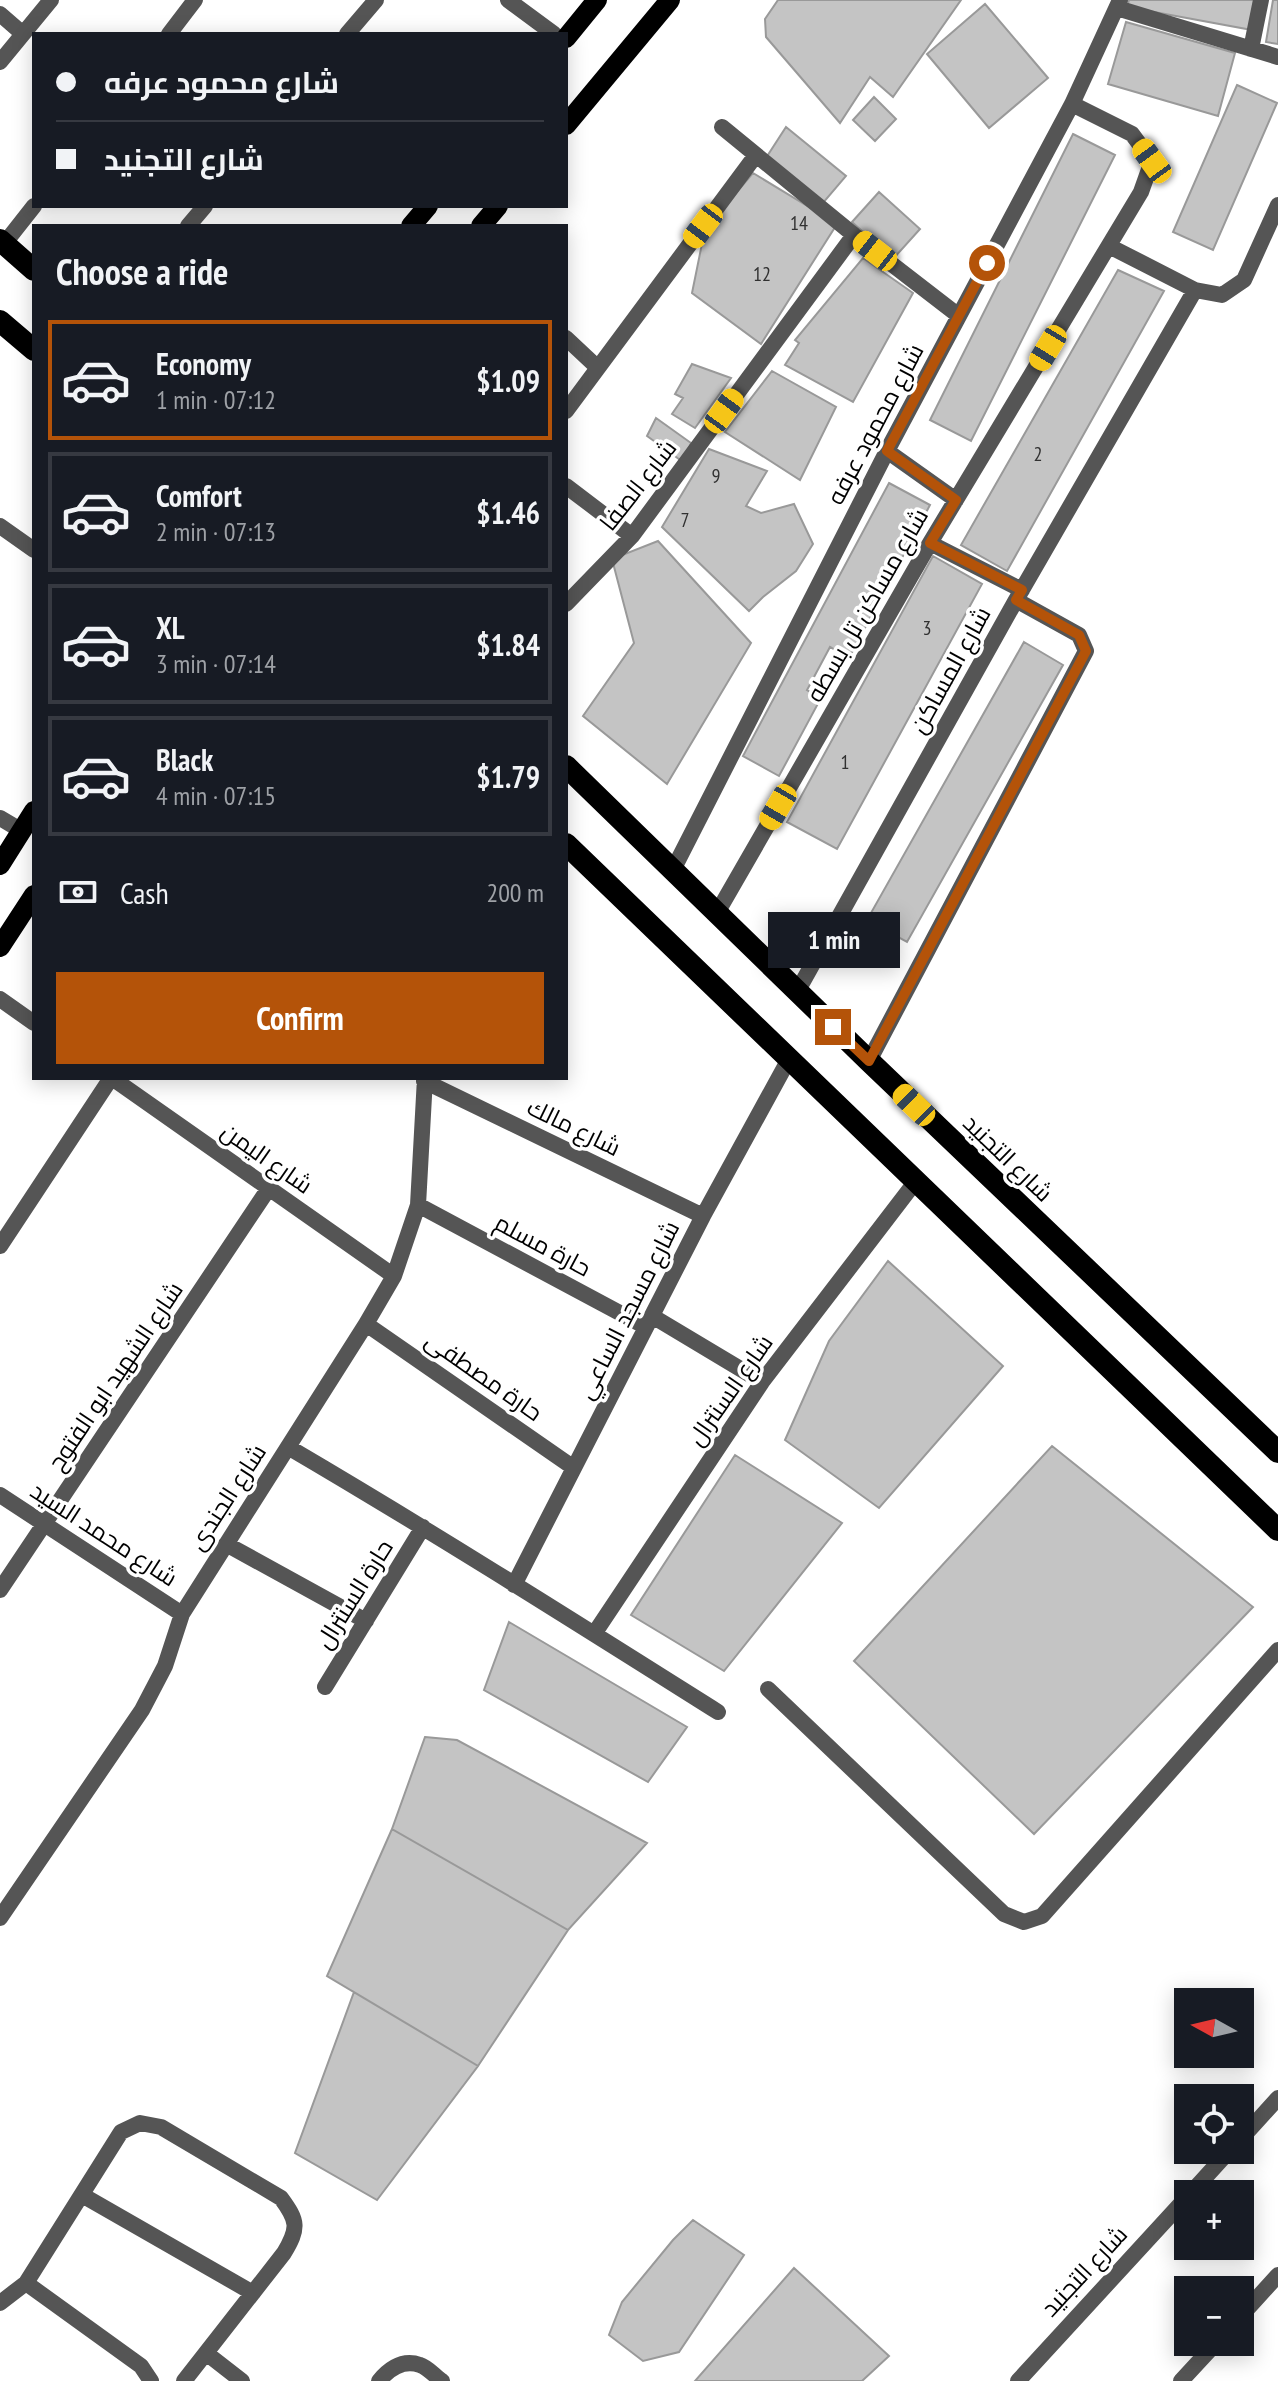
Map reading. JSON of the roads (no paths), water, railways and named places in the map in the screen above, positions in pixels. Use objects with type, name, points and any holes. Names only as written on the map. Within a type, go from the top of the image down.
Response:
[{"type":"highway","points":[[2,242],[32,268]]},
{"type":"highway","points":[[0,321],[32,348]]},
{"type":"highway","name":"شارع التجنيد","points":[[568,768],[797,992],[1278,1452]]},
{"type":"highway","points":[[568,846],[1278,1530]]},
{"type":"main road","points":[[568,36],[597,0]]},
{"type":"main road","points":[[568,123],[670,0]]},
{"type":"main road","points":[[413,224],[426,208]]},
{"type":"main road","points":[[483,224],[496,208]]},
{"type":"main road","points":[[0,865],[32,814]]},
{"type":"main road","points":[[0,947],[32,898]]},
{"type":"street","points":[[0,62],[51,0]]},
{"type":"street","points":[[171,32],[195,0]]},
{"type":"street","points":[[349,32],[376,0]]},
{"type":"street","points":[[508,0],[551,32]]},
{"type":"street","points":[[1251,49],[1261,0]]},
{"type":"street","points":[[1118,4],[1278,57]]},
{"type":"street","name":"شارع محمود عرفه","points":[[673,870],[887,451],[1072,104],[1118,4]]},
{"type":"street","points":[[0,14],[23,34]]},
{"type":"street","name":"شارع مساكن تل بسطه","points":[[717,913],[930,543],[1141,192],[1152,161],[1132,134],[1072,104]]},
{"type":"street","points":[[722,127],[959,316]]},
{"type":"street","points":[[568,408],[756,155]]},
{"type":"street","points":[[1109,246],[1195,290],[1222,295],[1244,280],[1278,205]]},
{"type":"street","points":[[2,242],[32,208]]},
{"type":"street","points":[[190,224],[203,208]]},
{"type":"street","name":"شارع الصفا","points":[[568,602],[632,536],[854,235]]},
{"type":"street","name":"شارع المساكن","points":[[797,992],[1019,595],[1195,290]]},
{"type":"street","points":[[568,340],[598,368]]},
{"type":"street","points":[[887,451],[956,500]]},
{"type":"street","points":[[568,488],[632,536]]},
{"type":"street","points":[[0,526],[32,549]]},
{"type":"street","points":[[869,1061],[1086,651],[1079,635],[1019,595],[930,543]]},
{"type":"street","points":[[0,818],[22,831]]},
{"type":"street","points":[[0,999],[32,1022]]},
{"type":"street","name":"شارع مسجد الساعي","points":[[514,1585],[703,1216],[789,1059]]},
{"type":"street","points":[[0,1246],[111,1080]]},
{"type":"street","name":"شارع اليمن","points":[[115,1080],[394,1276]]},
{"type":"street","name":"شارع مالك","points":[[424,1080],[703,1216]]},
{"type":"street","name":"شارع الجندى","points":[[0,1918],[142,1710],[165,1666],[182,1614],[394,1276],[418,1205],[424,1080]]},
{"type":"street","name":"شارع السنترال","points":[[594,1634],[762,1382],[916,1181]]},
{"type":"street","name":"شارع الشهيد ابو الفتوح","points":[[0,1590],[269,1188]]},
{"type":"street","name":"حارة مسلم","points":[[418,1205],[762,1382]]},
{"type":"street","name":"حارة مصطفى","points":[[366,1324],[574,1468]]},
{"type":"street","points":[[288,1447],[423,1527],[718,1712]]},
{"type":"street","name":"شارع محمد السيد","points":[[0,1495],[182,1614]]},
{"type":"street","name":"حارة السنترال","points":[[325,1687],[423,1527]]},
{"type":"street","points":[[226,1544],[366,1621]]},
{"type":"street","points":[[768,1689],[1004,1914],[1024,1922],[1042,1916],[1278,1650]]},
{"type":"street","points":[[1254,2125],[1278,2098]]},
{"type":"street","points":[[0,2303],[26,2283],[121,2132],[140,2123],[161,2127],[281,2198],[293,2215],[295,2235],[184,2381]]},
{"type":"street","name":"شارع التجنيد","points":[[1203,2180],[1217,2164]]},
{"type":"street","points":[[82,2195],[253,2293]]},
{"type":"street","name":"شارع التجنيد","points":[[1018,2381],[1174,2211]]},
{"type":"street","points":[[1254,2302],[1278,2275]]},
{"type":"street","points":[[26,2283],[141,2366],[151,2381]]},
{"type":"street","points":[[206,2353],[242,2381]]},
{"type":"street","points":[[1182,2381],[1204,2356]]},
{"type":"street","points":[[379,2381],[389,2368],[405,2364],[420,2365],[442,2381]]}]
